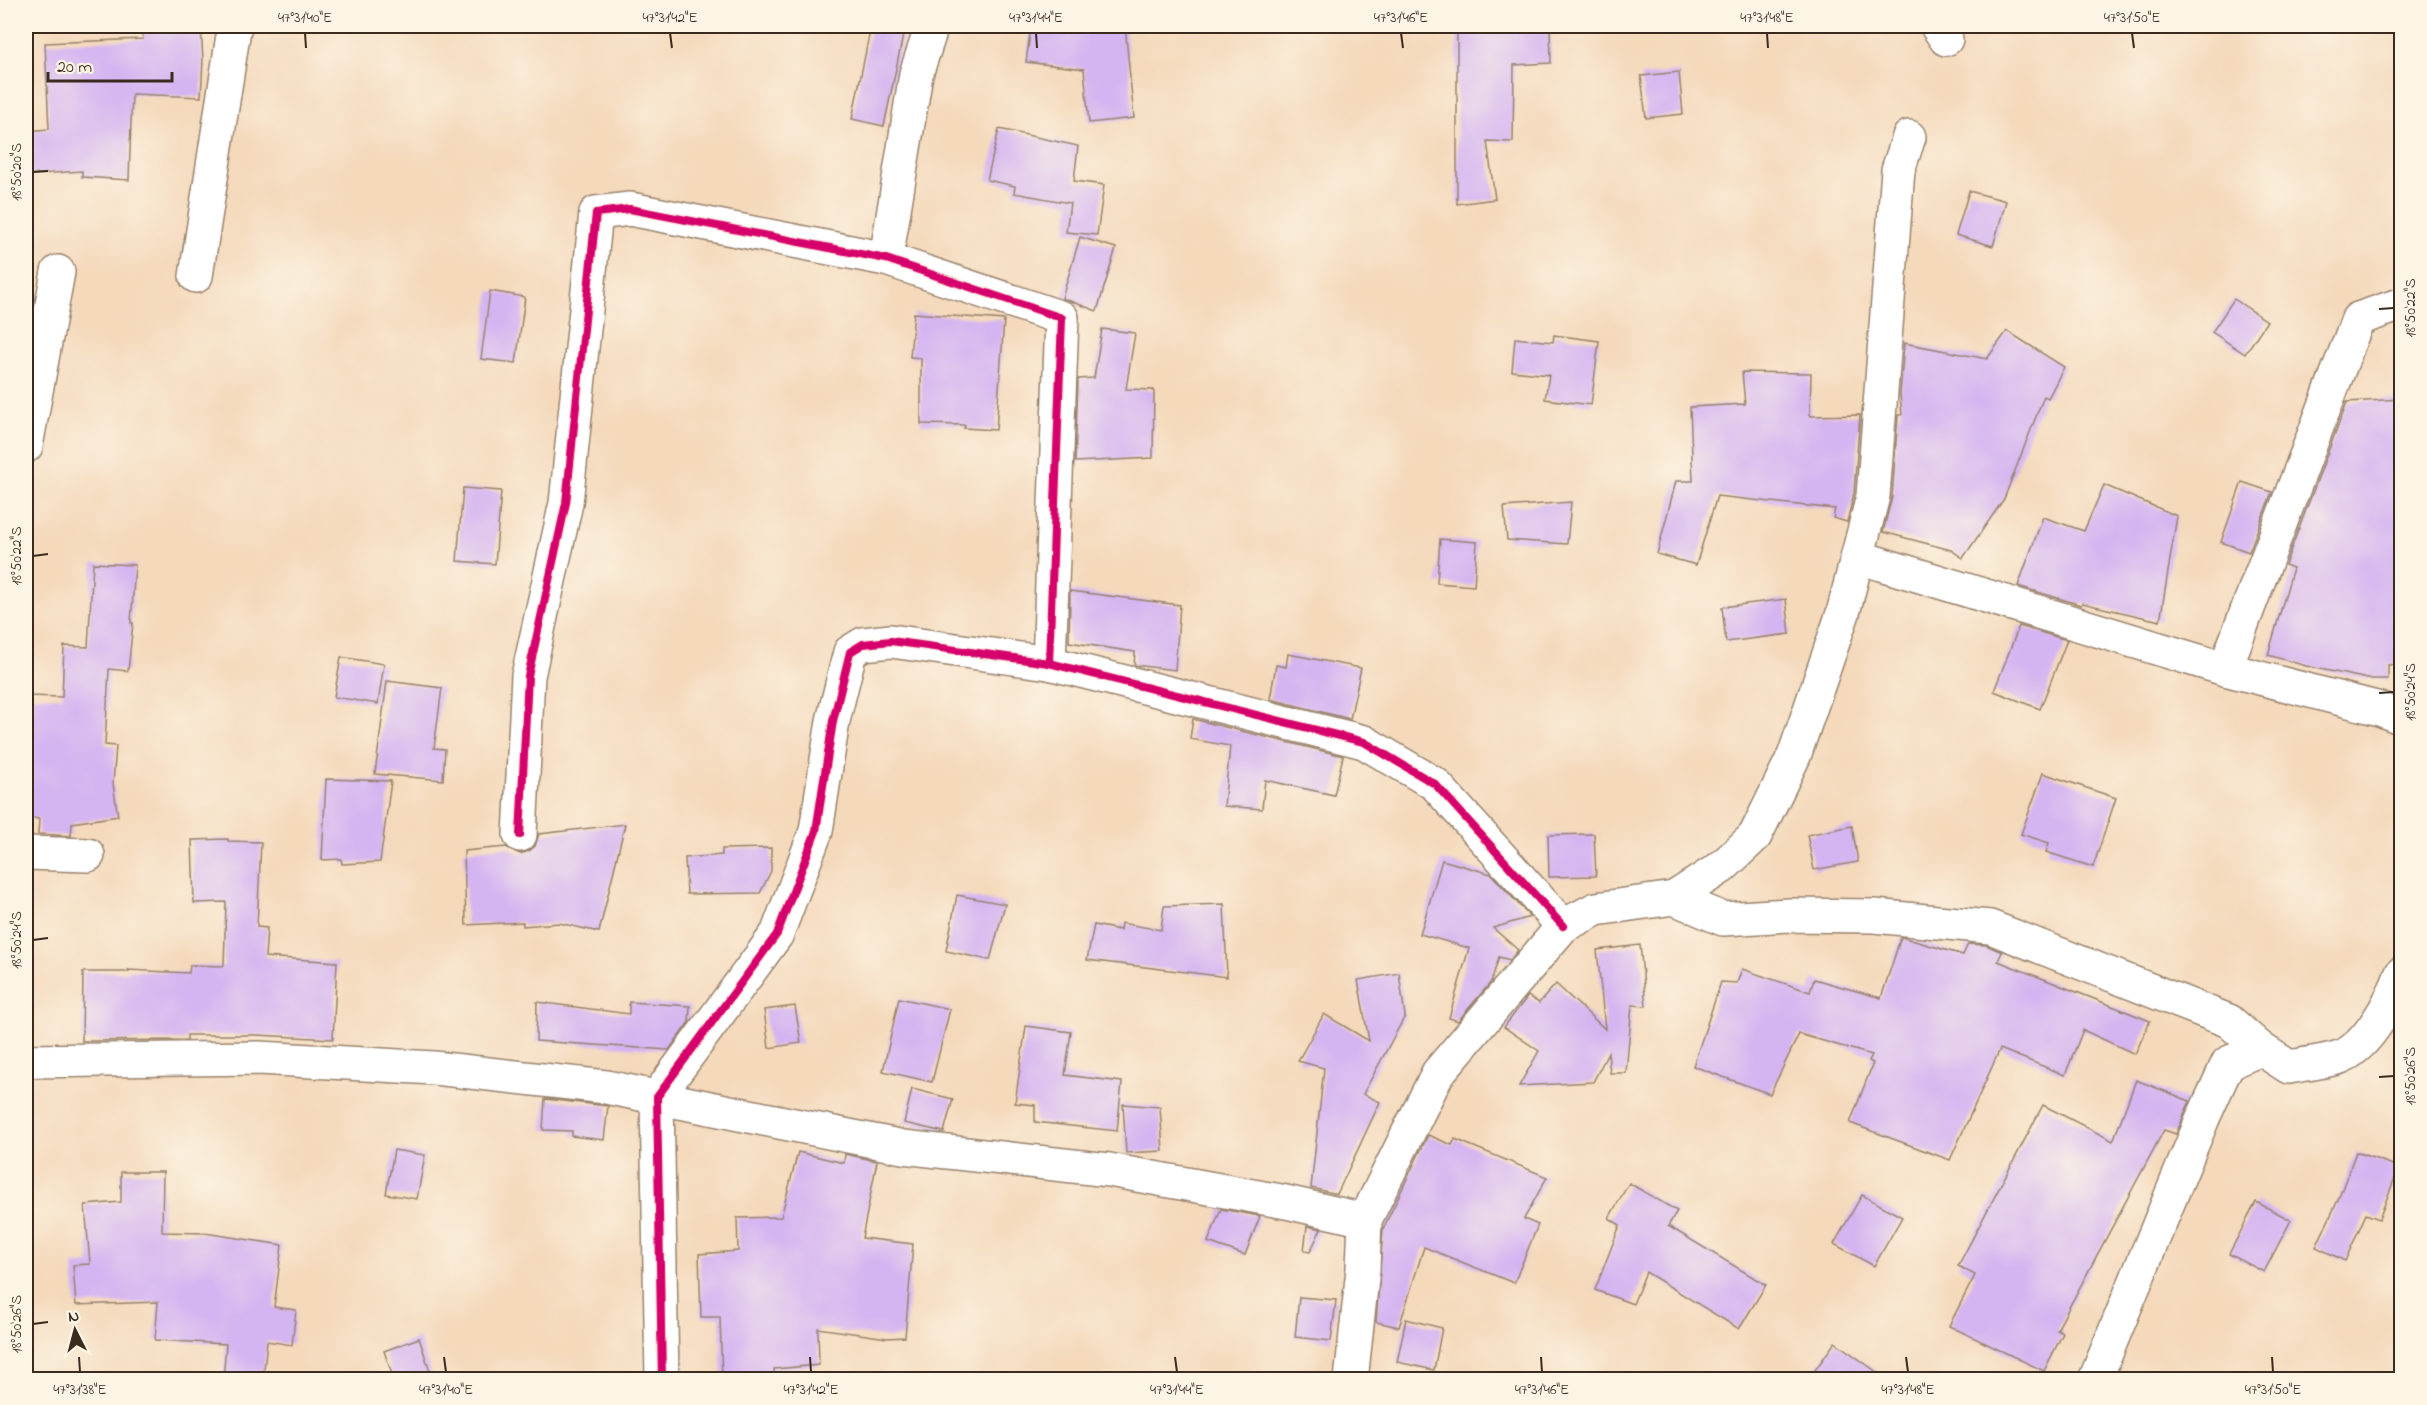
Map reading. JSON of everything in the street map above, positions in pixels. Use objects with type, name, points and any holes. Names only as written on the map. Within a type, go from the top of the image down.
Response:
[{"type":"street","points":[[886,259],[916,74],[932,26]]},
{"type":"street","points":[[196,276],[236,27]]},
{"type":"street","points":[[1351,1380],[1363,1269],[1365,1220],[1438,1073],[1563,926],[1596,909],[1674,898],[1722,867],[1755,836],[1794,756],[1843,613],[1874,496],[1898,170],[1909,137]]},
{"type":"street","points":[[520,835],[528,676],[566,503],[596,213],[630,209],[886,259],[1062,318],[1049,663]]},
{"type":"street","points":[[26,446],[58,272]]},
{"type":"street","points":[[2225,669],[2358,319],[2402,304]]},
{"type":"street","points":[[1858,557],[2225,669],[2380,709],[2402,718]]},
{"type":"street","points":[[662,1380],[657,1098],[777,933],[816,831],[833,721],[850,652],[863,644],[891,641],[1049,663],[1364,742],[1435,784],[1563,926]]},
{"type":"street","points":[[26,853],[88,855]]},
{"type":"street","points":[[1674,898],[1723,919],[1789,915],[1874,916],[1990,927],[2229,1021],[2261,1049],[2289,1067],[2342,1057],[2366,1037],[2392,1000],[2402,973]]},
{"type":"street","points":[[2094,1380],[2198,1129],[2228,1063],[2261,1049]]},
{"type":"street","points":[[26,1061],[259,1059],[399,1066],[606,1087],[903,1147],[1109,1170],[1286,1202],[1365,1220]]},
{"type":"building","points":[[201,26],[203,60],[201,97],[132,94],[129,180],[82,177],[82,171],[26,175],[26,131],[49,129],[45,43],[143,39],[142,27]]},
{"type":"building","points":[[871,26],[905,26],[884,126],[852,119]]},
{"type":"building","points":[[1031,26],[1125,26],[1134,118],[1089,123],[1084,69],[1026,62]]},
{"type":"building","points":[[1457,26],[1489,26],[1489,28],[1550,26],[1551,63],[1514,65],[1513,142],[1487,141],[1495,199],[1457,204]]},
{"type":"building","points":[[1679,72],[1683,114],[1646,118],[1641,76]]},
{"type":"building","points":[[999,129],[1078,146],[1074,181],[1104,185],[1097,235],[1066,232],[1070,203],[1014,193],[1015,186],[987,180]]},
{"type":"building","points":[[1969,191],[2006,201],[1993,246],[1956,235]]},
{"type":"building","points":[[1080,237],[1116,248],[1097,311],[1062,298]]},
{"type":"building","points":[[490,291],[525,297],[516,363],[481,359]]},
{"type":"building","points":[[2234,299],[2267,321],[2245,354],[2212,332]]},
{"type":"building","points":[[914,313],[1004,320],[996,430],[964,428],[965,425],[921,424],[921,358],[910,357]]},
{"type":"building","points":[[1102,329],[1135,333],[1126,389],[1154,390],[1153,458],[1075,462],[1078,379],[1094,378]]},
{"type":"building","points":[[2007,331],[2064,367],[2048,398],[2044,396],[2004,499],[1963,558],[1951,550],[1883,532],[1892,497],[1898,415],[1902,415],[1900,394],[1904,343],[1987,359]]},
{"type":"building","points":[[1554,335],[1599,341],[1591,405],[1545,399],[1549,375],[1512,371],[1515,338],[1553,342]]},
{"type":"building","points":[[1742,372],[1811,373],[1810,416],[1860,415],[1854,493],[1847,522],[1833,518],[1835,509],[1717,496],[1696,565],[1657,554],[1676,481],[1693,481],[1690,407],[1745,404]]},
{"type":"building","points":[[2402,399],[2402,664],[2388,665],[2388,679],[2368,679],[2306,666],[2268,655],[2293,568],[2285,565],[2347,402]]},
{"type":"building","points":[[2242,482],[2272,492],[2249,552],[2221,542]]},
{"type":"building","points":[[2104,485],[2177,516],[2160,621],[2082,603],[2081,605],[2018,586],[2043,517],[2084,531]]},
{"type":"building","points":[[463,488],[501,491],[495,564],[457,561]]},
{"type":"building","points":[[1571,502],[1567,544],[1507,540],[1504,507]]},
{"type":"building","points":[[1440,539],[1477,542],[1474,586],[1437,583]]},
{"type":"building","points":[[93,563],[135,565],[131,623],[133,623],[128,671],[109,669],[105,745],[116,746],[113,784],[118,816],[72,823],[71,836],[38,834],[39,819],[26,817],[26,696],[62,697],[64,646],[88,647]]},
{"type":"building","points":[[1070,591],[1180,605],[1175,670],[1134,665],[1135,652],[1069,642]]},
{"type":"building","points":[[1786,599],[1790,634],[1726,642],[1722,607]]},
{"type":"building","points":[[2019,626],[2067,640],[2040,709],[1994,691]]},
{"type":"building","points":[[1288,654],[1361,668],[1350,719],[1270,699],[1276,665],[1286,667]]},
{"type":"building","points":[[341,657],[384,664],[378,704],[334,697]]},
{"type":"building","points":[[387,681],[442,688],[434,748],[445,749],[443,780],[375,774]]},
{"type":"building","points":[[1193,719],[1343,756],[1334,795],[1265,780],[1262,809],[1224,806],[1230,746],[1190,739]]},
{"type":"building","points":[[2043,773],[2116,798],[2093,867],[2046,852],[2049,843],[2021,834]]},
{"type":"building","points":[[326,779],[391,781],[380,862],[342,864],[341,859],[322,860]]},
{"type":"building","points":[[625,824],[599,932],[559,923],[523,926],[523,922],[466,925],[464,851],[506,847],[520,854],[535,846],[539,834]]},
{"type":"building","points":[[1852,826],[1858,862],[1814,870],[1807,835]]},
{"type":"building","points":[[1594,834],[1596,876],[1549,877],[1548,835]]},
{"type":"building","points":[[228,839],[228,841],[261,842],[257,927],[267,928],[265,957],[337,962],[333,1039],[256,1035],[187,1035],[187,1040],[82,1041],[83,972],[129,972],[128,970],[189,973],[190,965],[224,966],[226,902],[194,903],[192,840]]},
{"type":"building","points":[[771,848],[771,871],[760,893],[687,894],[685,858],[722,855],[722,849]]},
{"type":"building","points":[[1442,860],[1491,874],[1530,917],[1493,928],[1518,950],[1510,960],[1499,957],[1491,982],[1458,1021],[1449,1018],[1469,948],[1420,934]]},
{"type":"building","points":[[957,895],[1005,904],[990,960],[946,951]]},
{"type":"building","points":[[1224,904],[1227,977],[1087,960],[1094,925],[1120,930],[1121,923],[1161,930],[1164,906]]},
{"type":"building","points":[[1901,937],[1963,955],[1968,944],[1986,945],[2002,952],[1998,961],[2150,1021],[2135,1054],[2083,1030],[2065,1075],[2000,1049],[1950,1160],[1850,1123],[1873,1063],[1869,1061],[1872,1055],[1799,1034],[1770,1094],[1693,1066],[1721,982],[1737,983],[1742,969],[1810,992],[1814,979],[1881,998]]},
{"type":"building","points":[[1640,945],[1646,1006],[1632,1005],[1626,1073],[1610,1073],[1608,1053],[1593,1082],[1519,1086],[1539,1051],[1504,1027],[1528,996],[1539,1003],[1556,984],[1605,1029],[1597,950]]},
{"type":"building","points":[[1399,973],[1405,1016],[1363,1094],[1380,1102],[1337,1194],[1311,1188],[1324,1068],[1298,1061],[1324,1014],[1369,1041],[1358,980]]},
{"type":"building","points":[[899,998],[950,1009],[932,1082],[883,1071]]},
{"type":"building","points":[[537,1002],[629,1014],[629,1002],[690,1006],[689,1022],[669,1050],[536,1041]]},
{"type":"building","points":[[795,1006],[801,1043],[769,1048],[764,1010]]},
{"type":"building","points":[[1026,1026],[1071,1032],[1065,1075],[1122,1082],[1117,1131],[1035,1122],[1035,1105],[1015,1103]]},
{"type":"building","points":[[2136,1080],[2190,1101],[2176,1134],[2164,1130],[2057,1330],[2063,1333],[2044,1371],[1949,1326],[1975,1275],[1958,1266],[2043,1105],[2113,1141]]},
{"type":"building","points":[[912,1089],[953,1099],[944,1132],[904,1123]]},
{"type":"building","points":[[545,1099],[608,1106],[604,1140],[572,1136],[572,1131],[543,1130]]},
{"type":"building","points":[[1123,1104],[1160,1107],[1163,1151],[1126,1153]]},
{"type":"building","points":[[1428,1135],[1452,1145],[1455,1139],[1547,1177],[1524,1219],[1538,1225],[1514,1283],[1424,1247],[1399,1327],[1376,1322],[1383,1229]]},
{"type":"building","points":[[394,1150],[425,1155],[417,1199],[386,1194]]},
{"type":"building","points":[[798,1152],[844,1163],[845,1154],[877,1161],[862,1238],[913,1244],[905,1337],[887,1338],[818,1328],[819,1365],[774,1369],[774,1380],[722,1380],[720,1317],[701,1317],[699,1254],[738,1251],[737,1218],[781,1217]]},
{"type":"building","points":[[2356,1152],[2399,1167],[2379,1219],[2366,1214],[2345,1261],[2316,1247],[2338,1200]]},
{"type":"building","points":[[121,1172],[163,1172],[162,1232],[205,1233],[282,1245],[274,1307],[296,1310],[292,1345],[267,1341],[263,1380],[223,1380],[226,1344],[155,1340],[158,1302],[76,1305],[73,1265],[90,1264],[85,1205],[121,1202]]},
{"type":"building","points":[[1629,1183],[1677,1211],[1668,1226],[1766,1285],[1739,1329],[1646,1272],[1633,1304],[1595,1290],[1620,1225],[1609,1218]]},
{"type":"building","points":[[1862,1195],[1902,1217],[1874,1266],[1834,1244]]},
{"type":"building","points":[[2256,1202],[2291,1220],[2264,1272],[2229,1254]]},
{"type":"building","points":[[1221,1209],[1260,1216],[1245,1255],[1208,1242]]},
{"type":"building","points":[[1307,1226],[1321,1229],[1310,1252],[1304,1251]]},
{"type":"building","points":[[1299,1297],[1336,1300],[1331,1341],[1295,1337]]},
{"type":"building","points":[[1406,1319],[1442,1328],[1434,1370],[1397,1362]]},
{"type":"building","points":[[419,1338],[433,1380],[394,1380],[384,1351]]},
{"type":"building","points":[[1835,1342],[1888,1380],[1808,1380]]},
{"type":"cycle path","points":[[520,835],[528,676],[566,503],[596,213],[630,209],[886,259],[1062,318],[1049,663]]},
{"type":"cycle path","points":[[662,1380],[657,1097],[777,934],[816,831],[833,721],[850,652],[863,644],[891,641],[1049,663],[1364,742],[1435,784],[1563,926]]}]
